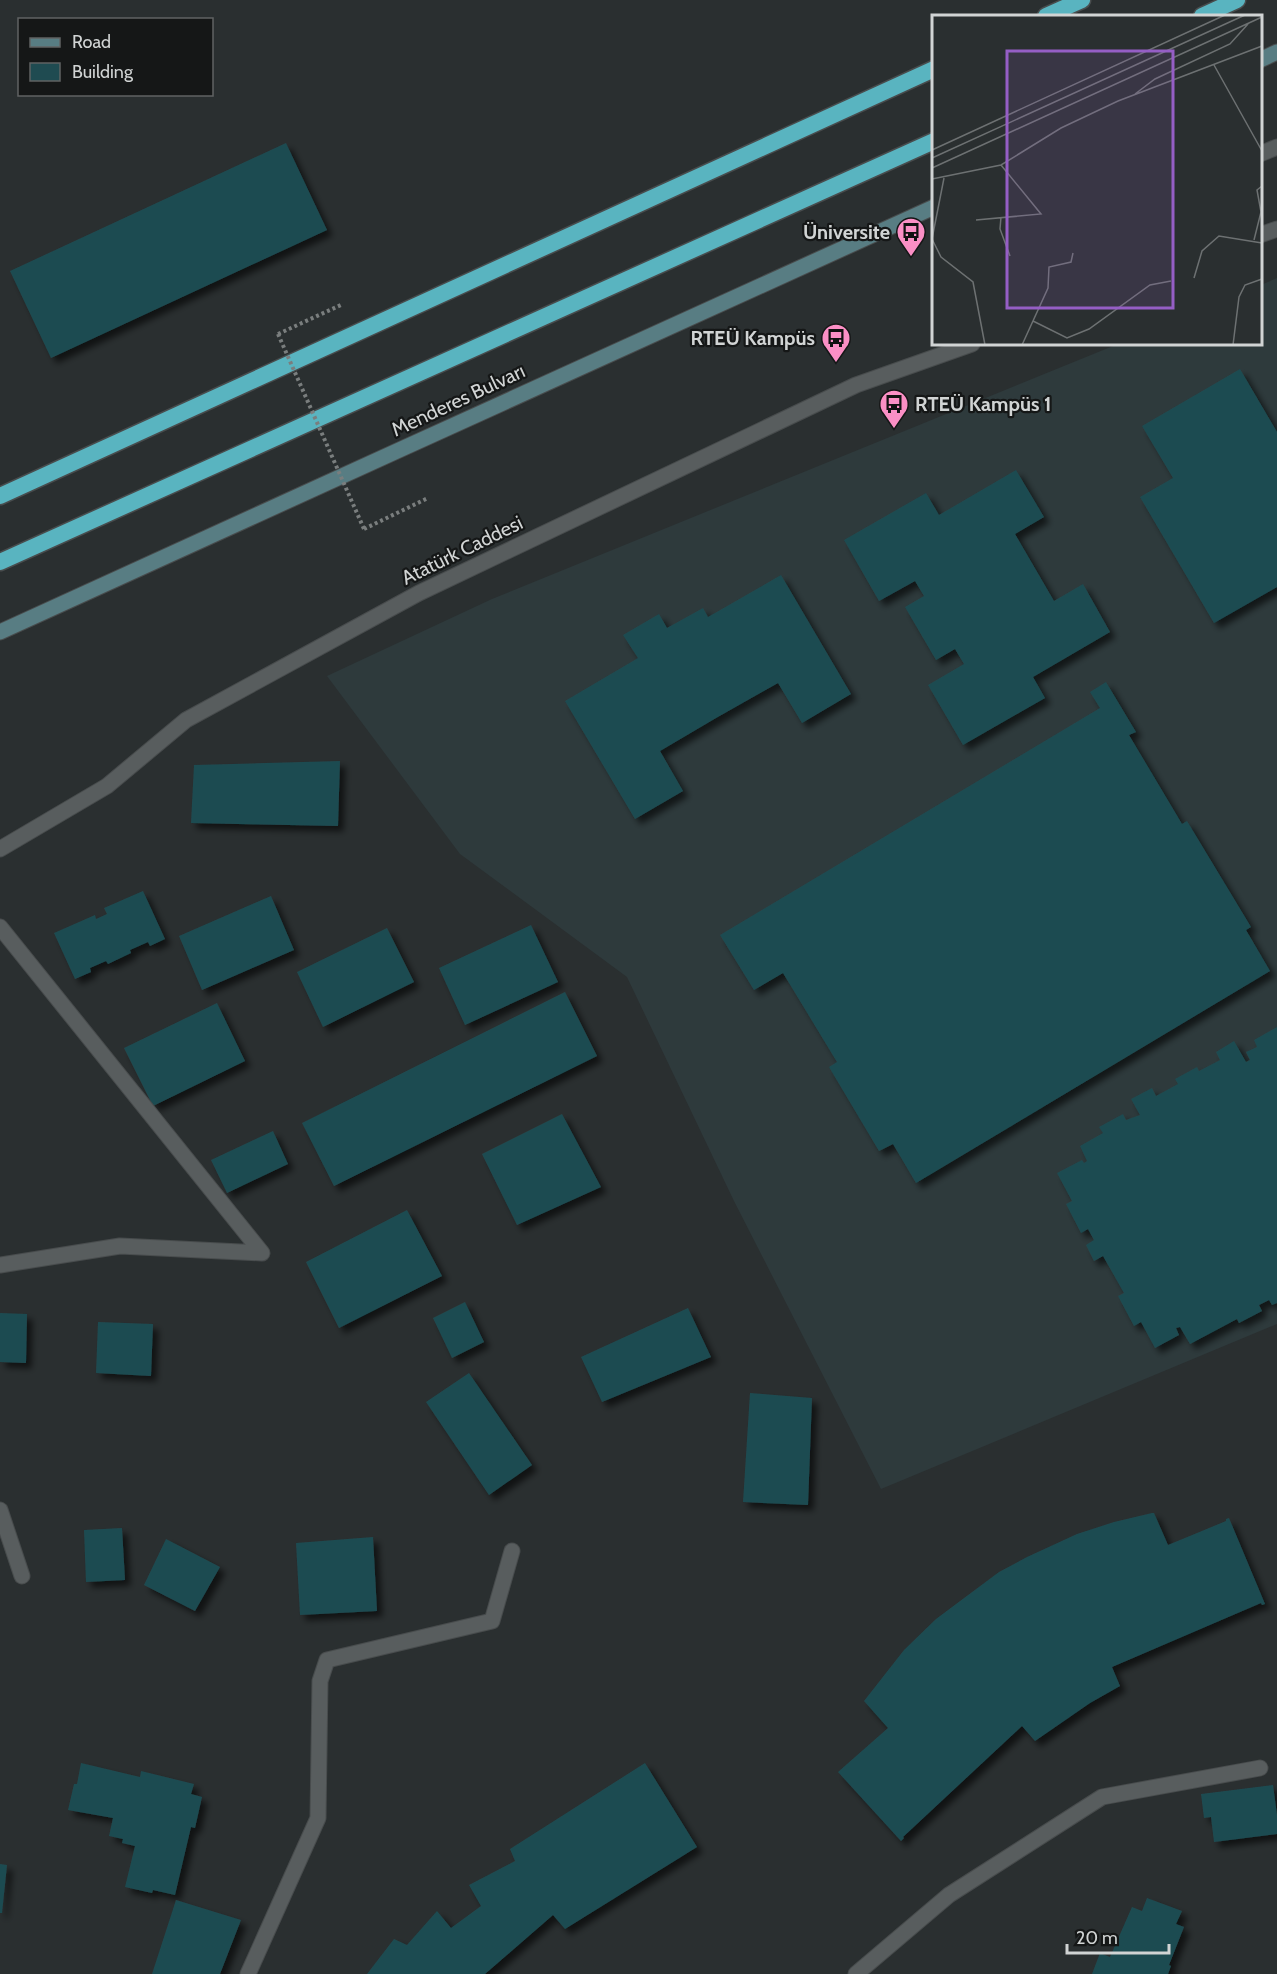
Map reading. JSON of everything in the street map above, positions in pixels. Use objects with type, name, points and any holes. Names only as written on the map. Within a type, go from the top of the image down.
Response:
[{"type":"highway","points":[[1048,15],[1082,0]]},
{"type":"highway","points":[[1204,15],[1237,0]]},
{"type":"highway","points":[[0,496],[932,69]]},
{"type":"highway","points":[[0,562],[932,141]]},
{"type":"main road","points":[[1262,59],[1277,52]]},
{"type":"main road","name":"Menderes Bulvarı","points":[[0,633],[932,207]]},
{"type":"street","points":[[1262,153],[1277,147]]},
{"type":"street","points":[[1262,234],[1277,229]]},
{"type":"street","name":"Atatürk Caddesi","points":[[0,849],[107,786],[186,720],[419,593],[856,385],[968,345]]},
{"type":"street","points":[[0,927],[262,1253],[120,1245],[0,1265]]},
{"type":"street","points":[[0,1510],[22,1576]]},
{"type":"street","points":[[248,1974],[318,1818],[320,1681],[327,1660],[492,1621],[513,1551]]},
{"type":"street","points":[[855,1974],[949,1895],[1102,1797],[1260,1768]]},
{"type":"path","points":[[343,304],[278,334],[287,355],[364,529],[428,498]]},
{"type":"shaded area","points":[[1277,278],[1277,1324],[881,1489],[734,1201],[627,977],[460,854],[327,676],[492,599],[1116,345],[1262,345],[1262,285]]},
{"type":"building","points":[[286,143],[327,230],[51,358],[10,271]]},
{"type":"building","points":[[1240,369],[1277,432],[1277,587],[1214,623],[1140,497],[1173,478],[1142,426]]},
{"type":"building","points":[[1016,470],[1044,517],[1015,534],[1054,601],[1083,584],[1110,632],[1033,677],[1045,698],[963,745],[928,685],[964,664],[955,649],[936,660],[905,607],[924,596],[915,581],[879,601],[844,540],[926,493],[939,515]]},
{"type":"building","points":[[781,575],[851,694],[802,723],[778,683],[716,718],[660,751],[683,791],[635,819],[565,701],[638,658],[623,635],[659,614],[667,628],[703,608],[708,617]]},
{"type":"building","points":[[1106,682],[1136,732],[1129,735],[1182,824],[1187,821],[1251,927],[1246,930],[1270,971],[916,1183],[893,1144],[879,1151],[829,1067],[837,1062],[783,973],[754,990],[720,935],[1100,708],[1090,692]]},
{"type":"building","points":[[340,761],[338,826],[191,823],[194,765]]},
{"type":"building","points":[[143,891],[165,939],[150,946],[148,942],[130,950],[131,953],[108,964],[106,961],[90,968],[91,972],[75,979],[54,933],[95,915],[96,919],[107,914],[104,908]]},
{"type":"building","points":[[271,896],[294,950],[202,990],[179,936]]},
{"type":"building","points":[[531,925],[558,982],[465,1025],[439,968]]},
{"type":"building","points":[[387,928],[414,982],[323,1027],[297,972]]},
{"type":"building","points":[[565,992],[597,1056],[334,1186],[302,1123]]},
{"type":"building","points":[[217,1003],[245,1061],[153,1106],[124,1048]]},
{"type":"building","points":[[1277,1027],[1277,1303],[1272,1305],[1269,1300],[1259,1305],[1262,1311],[1239,1323],[1237,1319],[1190,1344],[1180,1327],[1176,1328],[1179,1335],[1155,1348],[1141,1322],[1134,1326],[1118,1296],[1124,1293],[1103,1256],[1094,1261],[1086,1245],[1094,1240],[1088,1229],[1081,1233],[1066,1204],[1072,1201],[1057,1173],[1082,1160],[1084,1163],[1087,1161],[1080,1146],[1103,1133],[1099,1127],[1123,1114],[1126,1120],[1140,1115],[1131,1099],[1152,1088],[1156,1096],[1178,1084],[1175,1079],[1197,1067],[1199,1071],[1220,1060],[1216,1052],[1234,1041],[1246,1062],[1250,1060],[1246,1052],[1257,1047],[1254,1040]]},
{"type":"building","points":[[562,1114],[601,1187],[517,1225],[482,1154]]},
{"type":"building","points":[[273,1131],[288,1164],[227,1193],[211,1160]]},
{"type":"building","points":[[407,1210],[442,1276],[339,1328],[306,1262]]},
{"type":"building","points":[[465,1302],[484,1342],[452,1358],[433,1318]]},
{"type":"building","points":[[688,1308],[711,1357],[602,1402],[581,1357]]},
{"type":"building","points":[[0,1313],[27,1314],[26,1363],[0,1362]]},
{"type":"building","points":[[98,1322],[153,1324],[151,1376],[96,1373]]},
{"type":"building","points":[[469,1373],[532,1465],[489,1495],[426,1402]]},
{"type":"building","points":[[750,1393],[812,1398],[808,1505],[743,1502]]},
{"type":"building","points":[[1154,1513],[1168,1545],[1229,1518],[1265,1604],[1261,1603],[1112,1667],[1120,1686],[1090,1703],[1035,1741],[1022,1726],[901,1841],[838,1772],[888,1728],[864,1701],[904,1650],[936,1619],[999,1572],[1077,1534],[1114,1522]]},
{"type":"building","points":[[122,1528],[125,1580],[86,1582],[84,1530]]},
{"type":"building","points":[[373,1537],[377,1611],[300,1615],[296,1543]]},
{"type":"building","points":[[166,1539],[220,1567],[195,1611],[144,1585]]},
{"type":"building","points":[[81,1763],[140,1777],[141,1771],[194,1784],[191,1794],[202,1797],[195,1828],[191,1827],[175,1895],[125,1887],[135,1846],[122,1843],[123,1839],[109,1836],[113,1818],[68,1810]]},
{"type":"building","points":[[645,1763],[697,1847],[565,1929],[553,1915],[485,1974],[367,1974],[394,1939],[407,1945],[437,1911],[451,1928],[481,1906],[469,1885],[515,1861],[510,1849]]},
{"type":"building","points":[[1273,1785],[1277,1834],[1214,1842],[1211,1817],[1204,1818],[1201,1794]]},
{"type":"building","points":[[0,1864],[7,1865],[2,1913],[0,1913]]},
{"type":"building","points":[[1147,1898],[1182,1911],[1176,1924],[1184,1927],[1169,1965],[1171,1966],[1168,1974],[1092,1974],[1100,1953],[1110,1957],[1132,1907],[1142,1911]]},
{"type":"building","points":[[176,1900],[241,1920],[220,1974],[152,1974]]},
{"type":"place","name":"Üniversite","points":[[911,258]]},
{"type":"place","name":"RTEÜ Kampüs","points":[[836,364]]},
{"type":"place","name":"RTEÜ Kampüs 1","points":[[894,430]]}]
